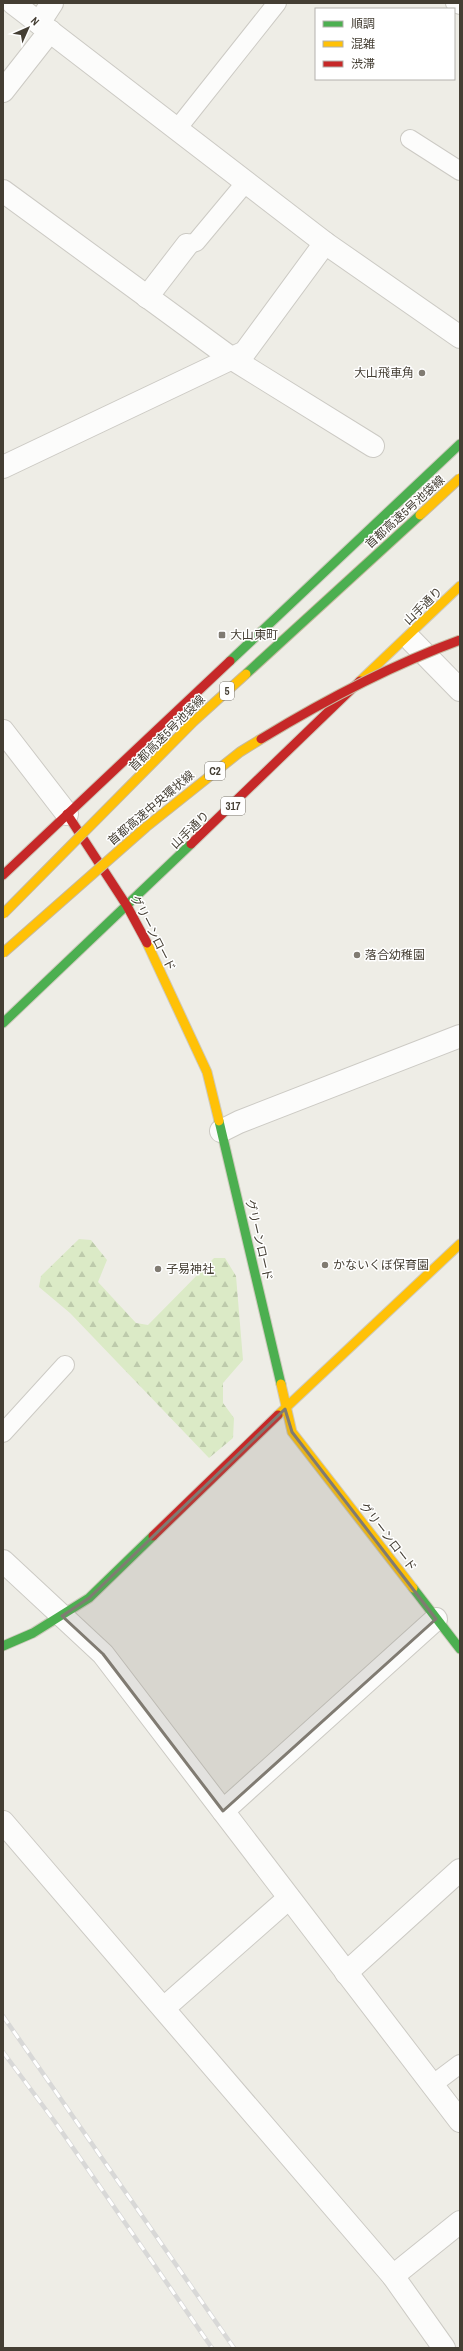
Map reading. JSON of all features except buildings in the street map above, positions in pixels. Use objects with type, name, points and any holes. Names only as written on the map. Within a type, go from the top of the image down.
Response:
[{"type":"main road","points":[[3,875],[460,444]]},
{"type":"main road","name":"首都高速5号池袋線","points":[[26,877],[189,718],[460,468]]},
{"type":"main road","name":"首都高速5号池袋線","points":[[3,914],[193,722],[460,478]]},
{"type":"main road","name":"山手通り","points":[[3,1023],[460,586]]},
{"type":"main road","points":[[328,689],[413,649],[460,632]]},
{"type":"main road","name":"首都高速中央環状線","points":[[3,954],[140,832],[240,752],[325,700],[416,656],[460,640]]},
{"type":"main road","name":"C2","points":[[229,748],[258,729]]},
{"type":"main road","name":"グリーンロード","points":[[67,814],[127,906],[145,939],[207,1072],[285,1409],[292,1432],[436,1619],[457,1639]]},
{"type":"main road","name":"首都高速中央環状線","points":[[88,863],[106,848]]},
{"type":"main road","points":[[3,1646],[33,1633],[89,1598],[285,1409],[460,1244]]},
{"type":"street","points":[[13,3],[325,243],[457,329]]},
{"type":"street","points":[[3,91],[44,27],[52,3]]},
{"type":"street","points":[[3,191],[232,358],[373,446]]},
{"type":"street","points":[[3,467],[245,352],[325,243]]},
{"type":"street","points":[[147,297],[187,245]]},
{"type":"street","points":[[408,637],[460,690]]},
{"type":"street","points":[[3,731],[67,814]]},
{"type":"street","points":[[221,1131],[246,1119],[460,1036]]},
{"type":"street","points":[[3,1561],[103,1654],[460,2121]]},
{"type":"street","points":[[223,1811],[436,1619]]},
{"type":"street","points":[[3,1822],[393,2276],[444,2348]]},
{"type":"street","points":[[346,1973],[460,1870]]},
{"type":"street","points":[[164,2008],[289,1898]]},
{"type":"street","points":[[393,2276],[460,2222]]},
{"type":"lane","points":[[177,129],[277,3]]},
{"type":"lane","points":[[455,3],[460,5]]},
{"type":"lane","points":[[410,139],[460,171]]},
{"type":"lane","points":[[187,245],[196,242],[246,182]]},
{"type":"lane","points":[[3,1433],[65,1365]]},
{"type":"lane","points":[[432,2085],[460,2064]]},
{"type":"highlighted area","points":[[285,1409],[292,1432],[436,1619],[223,1811],[103,1654],[62,1616],[89,1598]]},
{"type":"green space","points":[[79,1239],[91,1240],[107,1260],[98,1282],[136,1323],[148,1325],[214,1258],[225,1258],[236,1276],[243,1360],[223,1383],[223,1403],[234,1418],[233,1438],[209,1458],[70,1313],[39,1287],[41,1276]]},
{"type":"railway","points":[[3,2016],[234,2348]]},
{"type":"railway","points":[[3,2052],[55,2122],[212,2348]]},
{"type":"traffic: fast","points":[[230,661],[460,444]]},
{"type":"traffic: fast","points":[[246,674],[420,515]]},
{"type":"traffic: fast","points":[[3,1023],[191,844]]},
{"type":"traffic: fast","points":[[219,1121],[281,1384]]},
{"type":"traffic: fast","points":[[3,1646],[33,1633],[89,1598],[153,1536]]},
{"type":"traffic: fast","points":[[413,1588],[460,1649]]},
{"type":"traffic: slow","points":[[420,515],[460,478]]},
{"type":"traffic: slow","points":[[360,681],[460,586]]},
{"type":"traffic: slow","points":[[3,914],[193,722],[246,674]]},
{"type":"traffic: slow","points":[[3,953],[146,827],[240,752],[261,739]]},
{"type":"traffic: slow","points":[[147,943],[207,1072],[219,1121]]},
{"type":"traffic: slow","points":[[278,1415],[460,1244]]},
{"type":"traffic: slow","points":[[281,1384],[292,1432],[413,1588]]},
{"type":"traffic: jam","points":[[261,739],[333,697],[383,672],[460,640]]},
{"type":"traffic: jam","points":[[3,875],[230,661]]},
{"type":"traffic: jam","points":[[191,844],[360,681]]},
{"type":"traffic: jam","points":[[67,814],[127,906],[147,943]]},
{"type":"traffic: jam","points":[[153,1536],[278,1415]]},
{"type":"place","name":"大山飛車角","points":[[422,373]]},
{"type":"place","name":"大山東町","points":[[222,635]]},
{"type":"place","name":"落合幼稚園","points":[[357,955]]},
{"type":"place","name":"かないくぼ保育園","points":[[325,1265]]},
{"type":"place","name":"子易神社","points":[[158,1269]]}]
